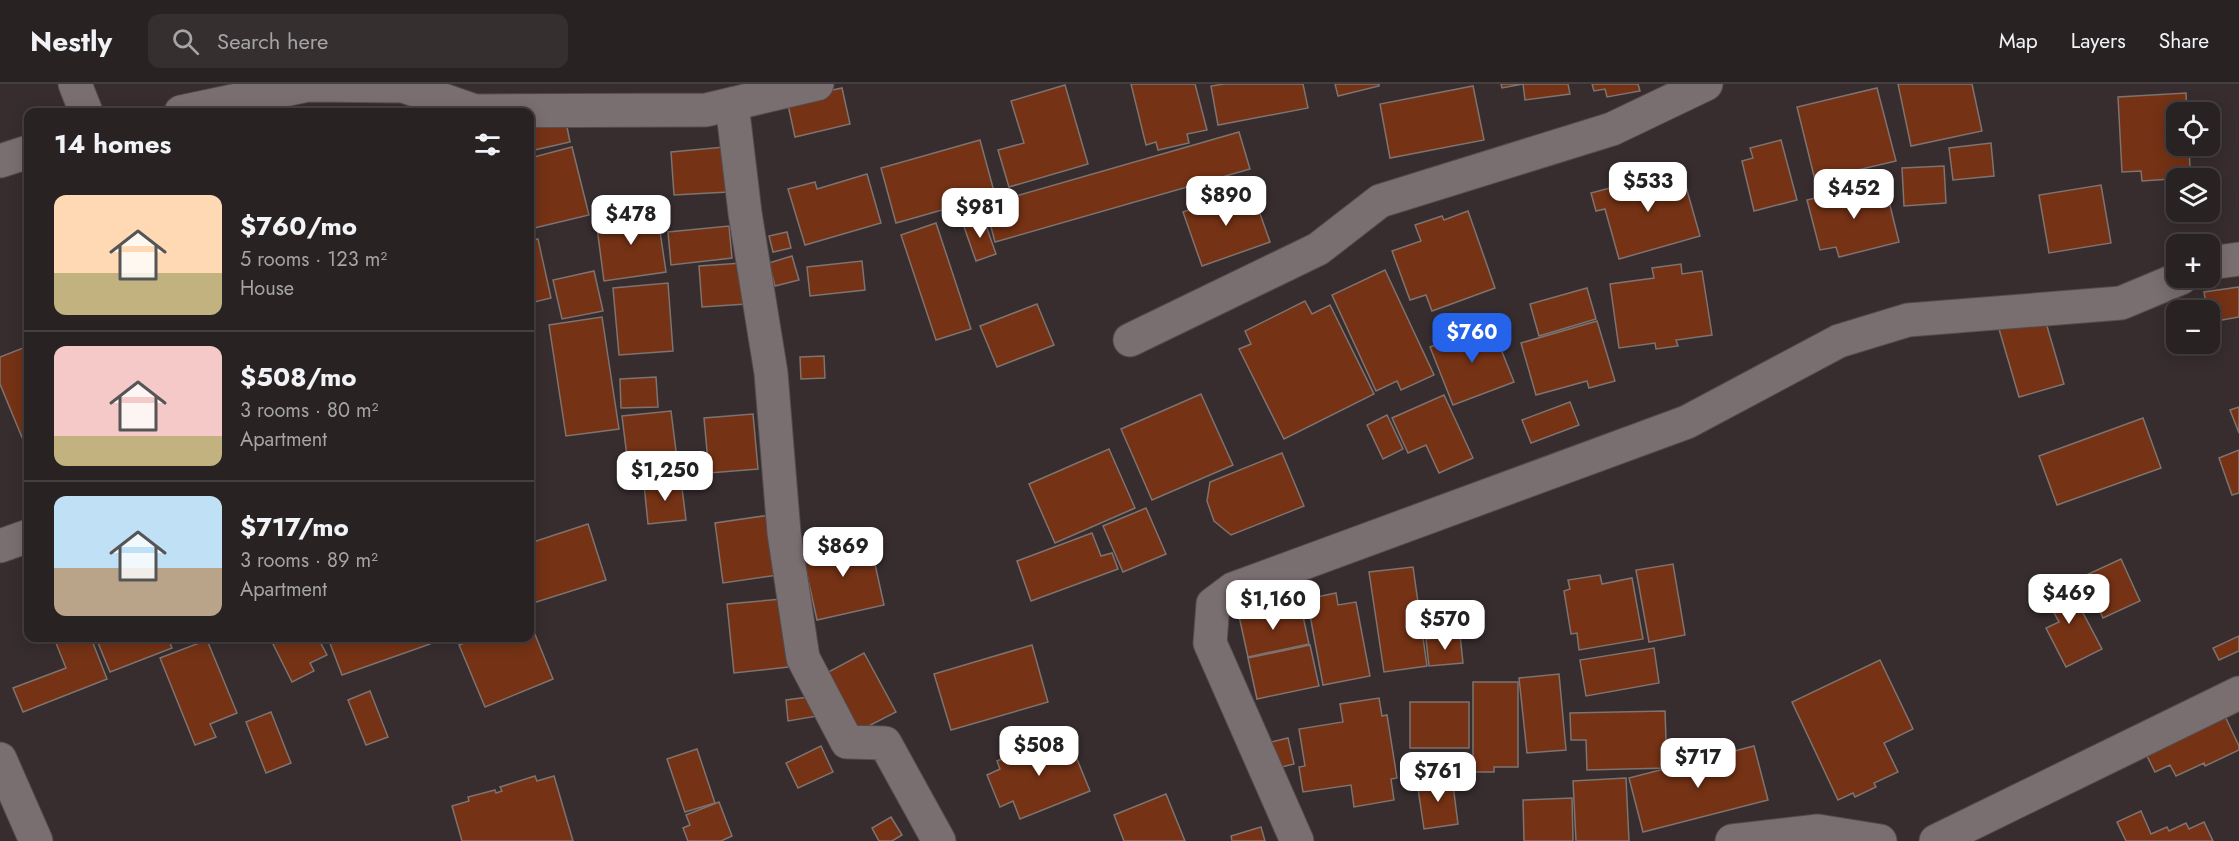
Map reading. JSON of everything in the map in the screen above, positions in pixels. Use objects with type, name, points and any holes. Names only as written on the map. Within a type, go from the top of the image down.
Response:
[{"type":"street","points":[[75,84],[84,108]]},
{"type":"street","points":[[534,111],[706,110],[817,84]]},
{"type":"street","points":[[1130,340],[1318,249],[1380,201],[1612,129],[1706,84]]},
{"type":"street","points":[[200,108],[308,85],[403,86],[466,108]]},
{"type":"street","points":[[732,104],[745,213],[771,374],[784,533],[803,658],[847,742],[885,743],[939,841]]},
{"type":"street","points":[[0,161],[24,153]]},
{"type":"street","points":[[2220,262],[2239,259]]},
{"type":"street","points":[[1297,841],[1210,643],[1213,604],[1233,590],[1687,422],[1839,341],[1908,320],[2121,303],[2166,284]]},
{"type":"street","points":[[0,546],[24,537]]},
{"type":"street","points":[[1936,841],[2239,693]]},
{"type":"street","points":[[0,759],[36,841]]},
{"type":"street","points":[[1732,841],[1818,831],[1880,841]]},
{"type":"building","points":[[1131,84],[1195,84],[1207,130],[1187,134],[1189,143],[1158,150],[1156,142],[1146,145]]},
{"type":"building","points":[[1303,84],[1308,108],[1218,125],[1211,86]]},
{"type":"building","points":[[1335,84],[1379,84],[1379,86],[1338,96]]},
{"type":"building","points":[[1501,84],[1523,84],[1502,88]]},
{"type":"building","points":[[1523,84],[1568,84],[1570,94],[1525,100]]},
{"type":"building","points":[[1592,84],[1638,84],[1640,91],[1607,97],[1605,89],[1594,91]]},
{"type":"building","points":[[1898,84],[1972,84],[1982,131],[1911,146]]},
{"type":"building","points":[[1065,85],[1088,164],[1009,187],[998,150],[1024,143],[1011,101]]},
{"type":"building","points":[[1473,86],[1484,140],[1390,158],[1380,104]]},
{"type":"building","points":[[842,88],[850,124],[795,137],[787,100]]},
{"type":"building","points":[[1877,88],[1896,161],[1815,180],[1797,107]]},
{"type":"building","points":[[2186,93],[2186,102],[2166,102],[2166,156],[2189,156],[2190,168],[2166,168],[2166,179],[2142,181],[2141,171],[2122,172],[2118,97]]},
{"type":"building","points":[[565,117],[570,142],[534,150],[534,123]]},
{"type":"building","points":[[1239,132],[1250,169],[995,242],[985,205]]},
{"type":"building","points":[[980,140],[995,195],[896,223],[881,168]]},
{"type":"building","points":[[1781,140],[1797,200],[1754,211],[1742,161],[1753,158],[1750,148]]},
{"type":"building","points":[[1991,143],[1994,176],[1953,180],[1949,148]]},
{"type":"building","points":[[572,147],[589,215],[534,228],[534,157]]},
{"type":"building","points":[[724,147],[728,192],[674,195],[671,152]]},
{"type":"building","points":[[1944,166],[1946,203],[1904,206],[1902,168]]},
{"type":"building","points":[[1681,169],[1700,236],[1619,259],[1605,209],[1596,211],[1591,193]]},
{"type":"building","points":[[867,174],[881,223],[805,245],[788,189],[815,182],[817,189]]},
{"type":"building","points":[[1884,181],[1899,242],[1839,257],[1836,247],[1820,250],[1807,200]]},
{"type":"building","points":[[2101,185],[2111,243],[2049,253],[2039,195]]},
{"type":"building","points":[[1251,188],[1270,242],[1202,266],[1183,212]]},
{"type":"building","points":[[657,211],[666,272],[604,281],[596,220]]},
{"type":"building","points":[[1468,211],[1495,288],[1432,311],[1426,295],[1410,300],[1392,251],[1421,241],[1415,225],[1442,216],[1444,220]]},
{"type":"building","points":[[983,217],[996,254],[976,261],[963,224]]},
{"type":"building","points":[[936,223],[971,329],[936,340],[901,235]]},
{"type":"building","points":[[729,226],[732,258],[671,265],[668,232]]},
{"type":"building","points":[[787,232],[791,248],[773,252],[769,236]]},
{"type":"building","points":[[538,239],[551,298],[534,302],[534,240]]},
{"type":"building","points":[[792,256],[799,280],[775,286],[769,263]]},
{"type":"building","points":[[862,261],[865,290],[810,296],[807,267]]},
{"type":"building","points":[[742,263],[746,304],[702,307],[699,266]]},
{"type":"building","points":[[1681,264],[1682,274],[1702,271],[1712,335],[1676,340],[1678,346],[1656,349],[1655,343],[1619,348],[1610,284],[1654,278],[1652,268]]},
{"type":"building","points":[[1385,270],[1434,375],[1401,390],[1397,381],[1376,391],[1332,295]]},
{"type":"building","points":[[594,271],[603,311],[562,319],[553,280]]},
{"type":"building","points":[[668,283],[673,351],[619,355],[613,288]]},
{"type":"building","points":[[2239,287],[2239,317],[2220,320],[2220,300],[2205,300],[2204,292]]},
{"type":"building","points":[[1587,288],[1596,319],[1539,336],[1530,304]]},
{"type":"building","points":[[1305,301],[1312,314],[1330,305],[1374,394],[1284,439],[1239,349],[1251,344],[1245,331]]},
{"type":"building","points":[[1037,304],[1054,345],[997,367],[980,326]]},
{"type":"building","points":[[2044,316],[2064,384],[2019,397],[1999,329]]},
{"type":"building","points":[[602,317],[619,429],[566,436],[549,325]]},
{"type":"building","points":[[1597,321],[1615,381],[1589,388],[1587,381],[1536,395],[1521,343]]},
{"type":"building","points":[[1491,324],[1514,382],[1453,405],[1430,347]]},
{"type":"building","points":[[24,348],[24,442],[0,384],[0,357]]},
{"type":"building","points":[[824,356],[825,378],[801,379],[800,357]]},
{"type":"building","points":[[656,377],[658,407],[621,408],[620,379]]},
{"type":"building","points":[[1201,394],[1233,465],[1152,500],[1121,429]]},
{"type":"building","points":[[1444,395],[1473,458],[1439,473],[1426,445],[1408,453],[1392,418]]},
{"type":"building","points":[[1570,402],[1579,425],[1531,443],[1522,420]]},
{"type":"building","points":[[2239,407],[2239,433],[2230,410]]},
{"type":"building","points":[[671,411],[677,459],[628,465],[622,416]]},
{"type":"building","points":[[753,414],[758,469],[709,473],[704,418]]},
{"type":"building","points":[[1387,415],[1403,449],[1383,459],[1367,425]]},
{"type":"building","points":[[2143,418],[2161,468],[2057,505],[2039,456]]},
{"type":"building","points":[[1109,449],[1135,508],[1055,543],[1029,484]]},
{"type":"building","points":[[2239,450],[2239,493],[2232,495],[2219,458]]},
{"type":"building","points":[[1282,453],[1304,506],[1231,535],[1214,521],[1207,501],[1210,482]]},
{"type":"building","points":[[681,480],[686,520],[648,524],[644,484]]},
{"type":"building","points":[[1146,508],[1166,554],[1123,572],[1103,526]]},
{"type":"building","points":[[770,515],[778,575],[723,583],[715,523]]},
{"type":"building","points":[[588,524],[606,580],[534,603],[534,542]]},
{"type":"building","points":[[1092,533],[1101,556],[1112,553],[1118,569],[1031,601],[1017,561]]},
{"type":"building","points":[[869,537],[884,605],[817,620],[802,552]]},
{"type":"building","points":[[2121,559],[2140,601],[2103,618],[2084,576]]},
{"type":"building","points":[[1673,564],[1685,635],[1649,642],[1636,570]]},
{"type":"building","points":[[1413,567],[1427,666],[1384,672],[1369,572]]},
{"type":"building","points":[[1600,575],[1602,584],[1632,578],[1643,639],[1579,650],[1577,633],[1571,634],[1564,591],[1570,589],[1568,580]]},
{"type":"building","points":[[2064,577],[2102,649],[2066,667],[2046,628],[2059,622],[2041,589]]},
{"type":"building","points":[[1336,593],[1338,605],[1356,602],[1370,676],[1323,685],[1307,599]]},
{"type":"building","points":[[782,599],[788,667],[734,673],[727,604]]},
{"type":"building","points":[[1279,607],[1281,611],[1301,607],[1309,644],[1248,657],[1239,616]]},
{"type":"building","points":[[534,632],[553,679],[485,707],[459,645],[468,642],[534,642]]},
{"type":"building","points":[[1460,635],[1463,663],[1429,666],[1426,639]]},
{"type":"building","points":[[2239,636],[2239,651],[2219,660],[2213,648]]},
{"type":"building","points":[[56,642],[93,642],[107,679],[23,712],[13,688],[66,668]]},
{"type":"building","points":[[98,642],[170,642],[172,648],[110,672]]},
{"type":"building","points":[[202,642],[208,642],[237,713],[210,724],[216,737],[195,745],[160,658]]},
{"type":"building","points":[[272,642],[320,642],[327,655],[310,663],[314,671],[292,682]]},
{"type":"building","points":[[330,642],[429,642],[430,644],[342,675]]},
{"type":"building","points":[[1032,645],[1048,702],[951,730],[934,674]]},
{"type":"building","points":[[1310,645],[1319,686],[1257,699],[1248,658]]},
{"type":"building","points":[[1654,648],[1659,683],[1586,696],[1580,660]]},
{"type":"building","points":[[864,653],[896,712],[857,732],[821,676]]},
{"type":"building","points":[[1880,660],[1913,729],[1884,743],[1898,772],[1874,783],[1876,787],[1855,797],[1853,793],[1838,800],[1792,702]]},
{"type":"building","points":[[1559,674],[1566,750],[1527,753],[1519,678]]},
{"type":"building","points":[[1473,682],[1518,682],[1518,767],[1494,767],[1494,772],[1473,772]]},
{"type":"building","points":[[370,691],[388,737],[366,745],[348,700]]},
{"type":"building","points":[[816,696],[818,716],[788,721],[786,700]]},
{"type":"building","points":[[1379,698],[1382,716],[1387,715],[1397,778],[1391,779],[1394,800],[1354,807],[1351,785],[1303,792],[1299,767],[1305,766],[1299,729],[1343,722],[1340,704]]},
{"type":"building","points":[[1410,702],[1469,702],[1469,748],[1410,748]]},
{"type":"building","points":[[1665,711],[1667,768],[1587,770],[1586,740],[1571,740],[1570,713]]},
{"type":"building","points":[[271,712],[291,763],[266,773],[246,722]]},
{"type":"building","points":[[2224,714],[2239,750],[2205,766],[2204,763],[2176,776],[2170,765],[2155,772],[2142,746]]},
{"type":"building","points":[[1066,732],[1090,791],[1020,819],[1013,801],[1000,807],[987,775],[1000,769],[997,761]]},
{"type":"building","points":[[1288,738],[1294,764],[1273,769],[1267,743]]},
{"type":"building","points":[[821,746],[833,772],[798,788],[786,763]]},
{"type":"building","points":[[1754,746],[1768,800],[1643,832],[1629,778]]},
{"type":"building","points":[[697,749],[715,803],[685,812],[667,759]]},
{"type":"building","points":[[535,776],[537,781],[554,776],[573,841],[462,841],[452,806],[469,801],[468,797],[495,790],[496,793],[502,791],[500,787]]},
{"type":"building","points":[[1452,777],[1458,824],[1424,829],[1417,782]]},
{"type":"building","points":[[1626,778],[1629,841],[1576,841],[1573,781]]},
{"type":"building","points":[[1166,794],[1185,841],[1124,841],[1114,815]]},
{"type":"building","points":[[1572,798],[1573,841],[1524,841],[1523,800]]},
{"type":"building","points":[[719,802],[732,836],[721,841],[688,841],[683,828],[690,825],[686,815]]},
{"type":"building","points":[[2141,811],[2151,834],[2167,827],[2169,831],[2186,823],[2189,829],[2204,822],[2213,841],[2126,841],[2117,822]]},
{"type":"building","points":[[891,817],[902,835],[892,841],[879,841],[872,828]]},
{"type":"building","points":[[1261,827],[1265,841],[1232,841],[1231,836]]}]
